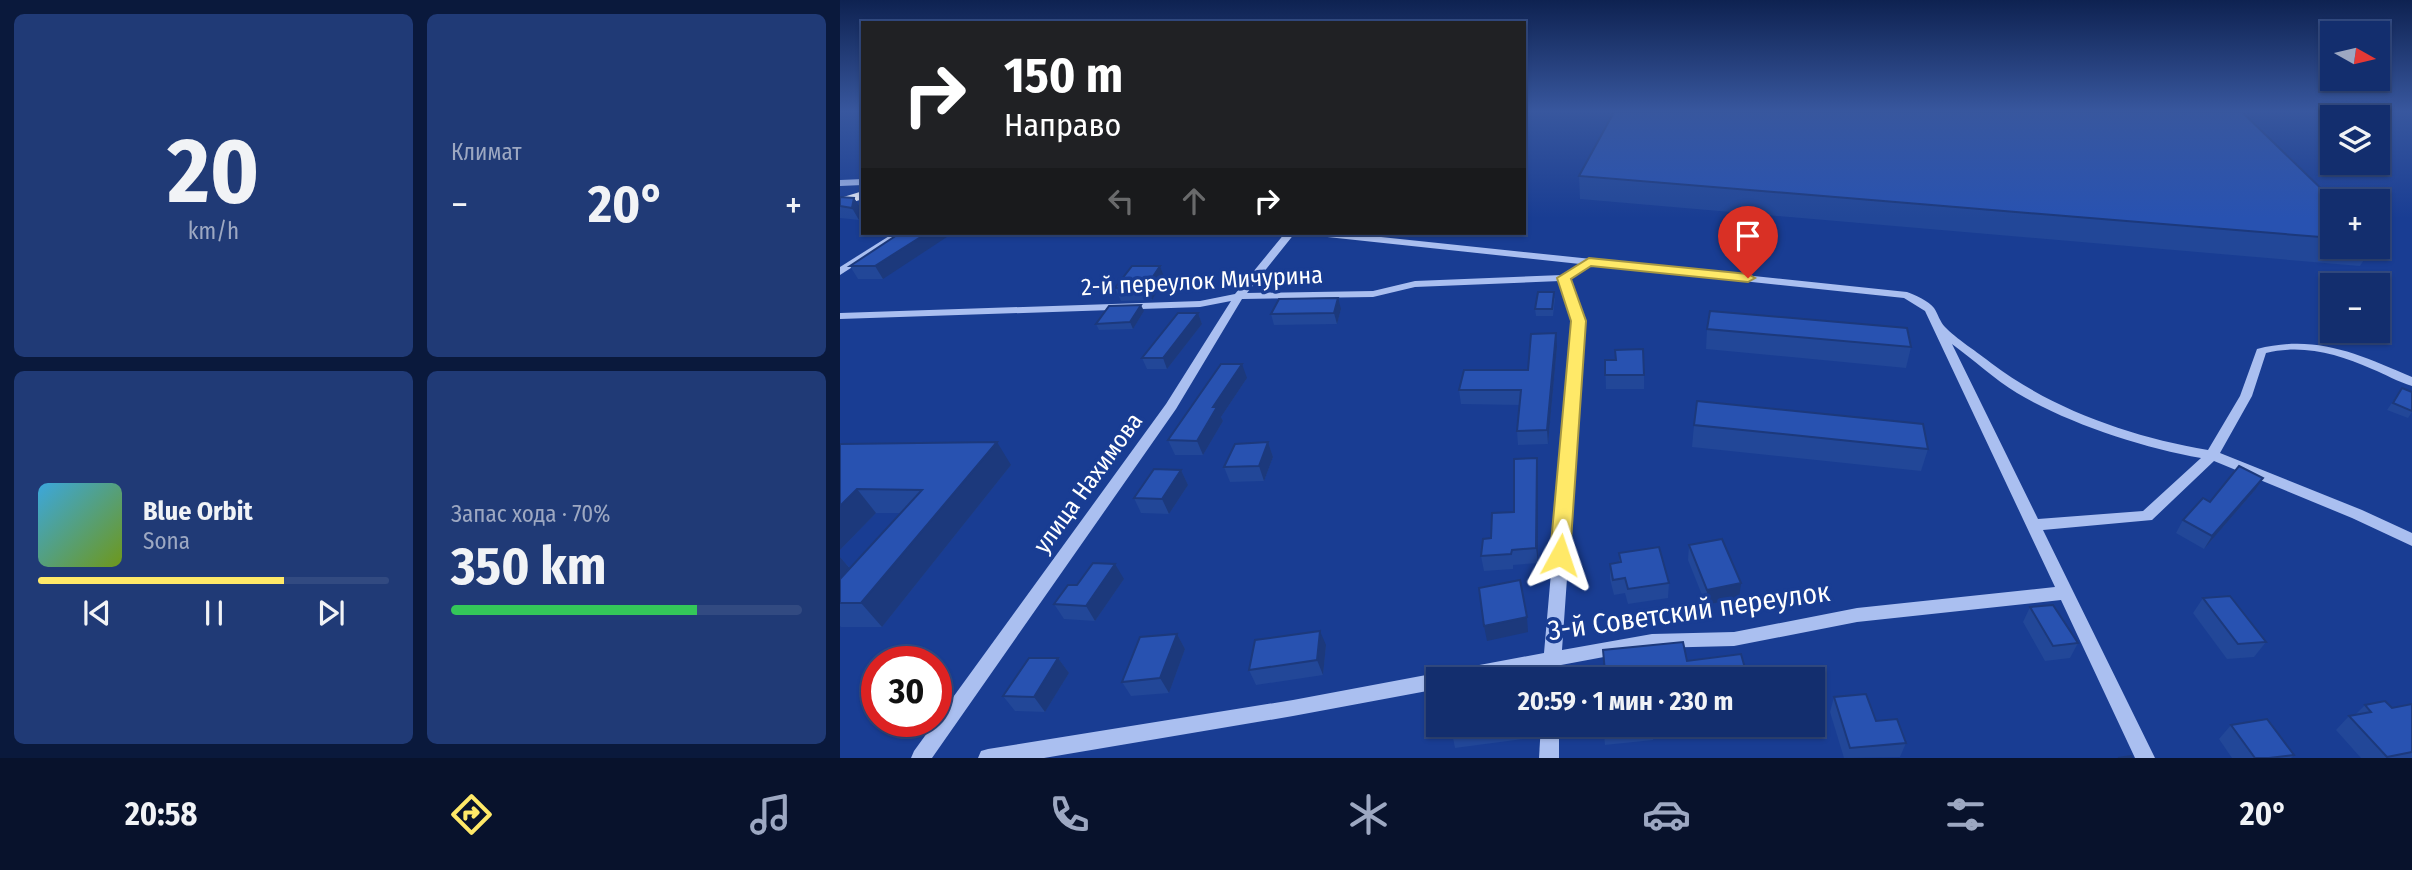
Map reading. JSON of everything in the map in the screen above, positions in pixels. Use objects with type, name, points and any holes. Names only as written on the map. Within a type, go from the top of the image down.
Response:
[{"type":"main road","points":[[840,202],[861,196]]},
{"type":"street","points":[[840,183],[861,182]]},
{"type":"street","points":[[840,272],[897,235]]},
{"type":"street","name":"улица Нахимова","points":[[921,758],[1171,406],[1239,296],[1288,235]]},
{"type":"street","points":[[1337,235],[1907,295],[1929,309],[2145,758]]},
{"type":"street","points":[[1552,667],[1579,321],[1564,278],[1589,262]]},
{"type":"street","name":"2-й переулок Мичурина","points":[[840,316],[1200,304],[1239,296],[1373,294],[1415,284],[1564,278]]},
{"type":"street","points":[[1939,328],[2031,396],[2189,452],[2212,455],[2357,514],[2412,540]]},
{"type":"street","points":[[2035,525],[2147,516],[2212,455],[2246,396],[2261,351],[2280,344],[2322,348],[2367,362],[2412,382]]},
{"type":"street","name":"3-й Советский переулок","points":[[1510,667],[1652,641],[1734,639],[1857,614],[2065,593]]},
{"type":"street","points":[[988,758],[1426,683]]},
{"type":"street","points":[[1549,758],[1550,737]]},
{"type":"building","points":[[1595,147],[2279,147],[2322,189],[2320,237],[1579,176]]},
{"type":"building","points":[[840,197],[854,198],[852,208],[840,206]]},
{"type":"building","points":[[897,235],[924,235],[875,266],[850,266]]},
{"type":"building","points":[[1132,266],[1160,266],[1146,287],[1115,288]]},
{"type":"building","points":[[1538,292],[1554,292],[1552,309],[1535,309]]},
{"type":"building","points":[[1338,298],[1334,313],[1271,314],[1279,299]]},
{"type":"building","points":[[1141,305],[1130,322],[1096,324],[1109,306]]},
{"type":"building","points":[[1710,311],[1907,328],[1911,347],[1707,329]]},
{"type":"building","points":[[1178,313],[1198,313],[1163,358],[1142,358]]},
{"type":"building","points":[[1556,333],[1547,430],[1517,431],[1521,390],[1459,390],[1464,370],[1528,370],[1531,334]]},
{"type":"building","points":[[1643,349],[1644,375],[1605,375],[1605,360],[1616,360],[1615,350]]},
{"type":"building","points":[[1221,364],[1242,364],[1213,407],[1217,407],[1197,441],[1168,440]]},
{"type":"building","points":[[2402,388],[2412,392],[2412,411],[2393,403]]},
{"type":"building","points":[[1697,401],[1923,424],[1928,449],[1694,425]]},
{"type":"building","points":[[997,442],[861,603],[840,603],[840,579],[922,490],[857,489],[840,506],[840,444]]},
{"type":"building","points":[[1268,442],[1259,466],[1224,467],[1235,444]]},
{"type":"building","points":[[1537,458],[1536,548],[1512,550],[1511,554],[1481,556],[1483,539],[1491,538],[1492,513],[1514,512],[1514,459]]},
{"type":"building","points":[[2239,466],[2263,478],[2212,536],[2183,520],[2203,498],[2210,502]]},
{"type":"building","points":[[1154,469],[1181,470],[1162,499],[1134,498]]},
{"type":"building","points":[[1722,539],[1741,583],[1707,590],[1689,545]]},
{"type":"building","points":[[1659,547],[1669,583],[1628,589],[1625,578],[1613,580],[1610,564],[1621,562],[1619,553]]},
{"type":"building","points":[[1093,563],[1115,564],[1086,606],[1054,604],[1068,585],[1077,585]]},
{"type":"building","points":[[1520,580],[1527,617],[1484,626],[1479,588]]},
{"type":"building","points":[[2230,596],[2266,642],[2238,644],[2203,598]]},
{"type":"building","points":[[2053,605],[2078,643],[2053,646],[2030,607]]},
{"type":"building","points":[[1320,631],[1317,660],[1249,670],[1255,640]]},
{"type":"building","points":[[1177,634],[1160,678],[1122,682],[1140,637]]},
{"type":"building","points":[[1683,642],[1687,661],[1741,654],[1745,667],[1605,667],[1603,650]]},
{"type":"building","points":[[1029,658],[1058,658],[1034,697],[1003,696]]},
{"type":"building","points":[[1866,694],[1876,721],[1897,719],[1906,743],[1850,748],[1834,697]]},
{"type":"building","points":[[2385,701],[2392,708],[2412,704],[2412,752],[2387,757],[2349,716],[2371,712],[2365,705]]},
{"type":"building","points":[[2267,719],[2294,755],[2255,758],[2231,725]]},
{"type":"route","points":[[1560,555],[1579,321],[1564,278],[1589,262],[1748,278]]}]
